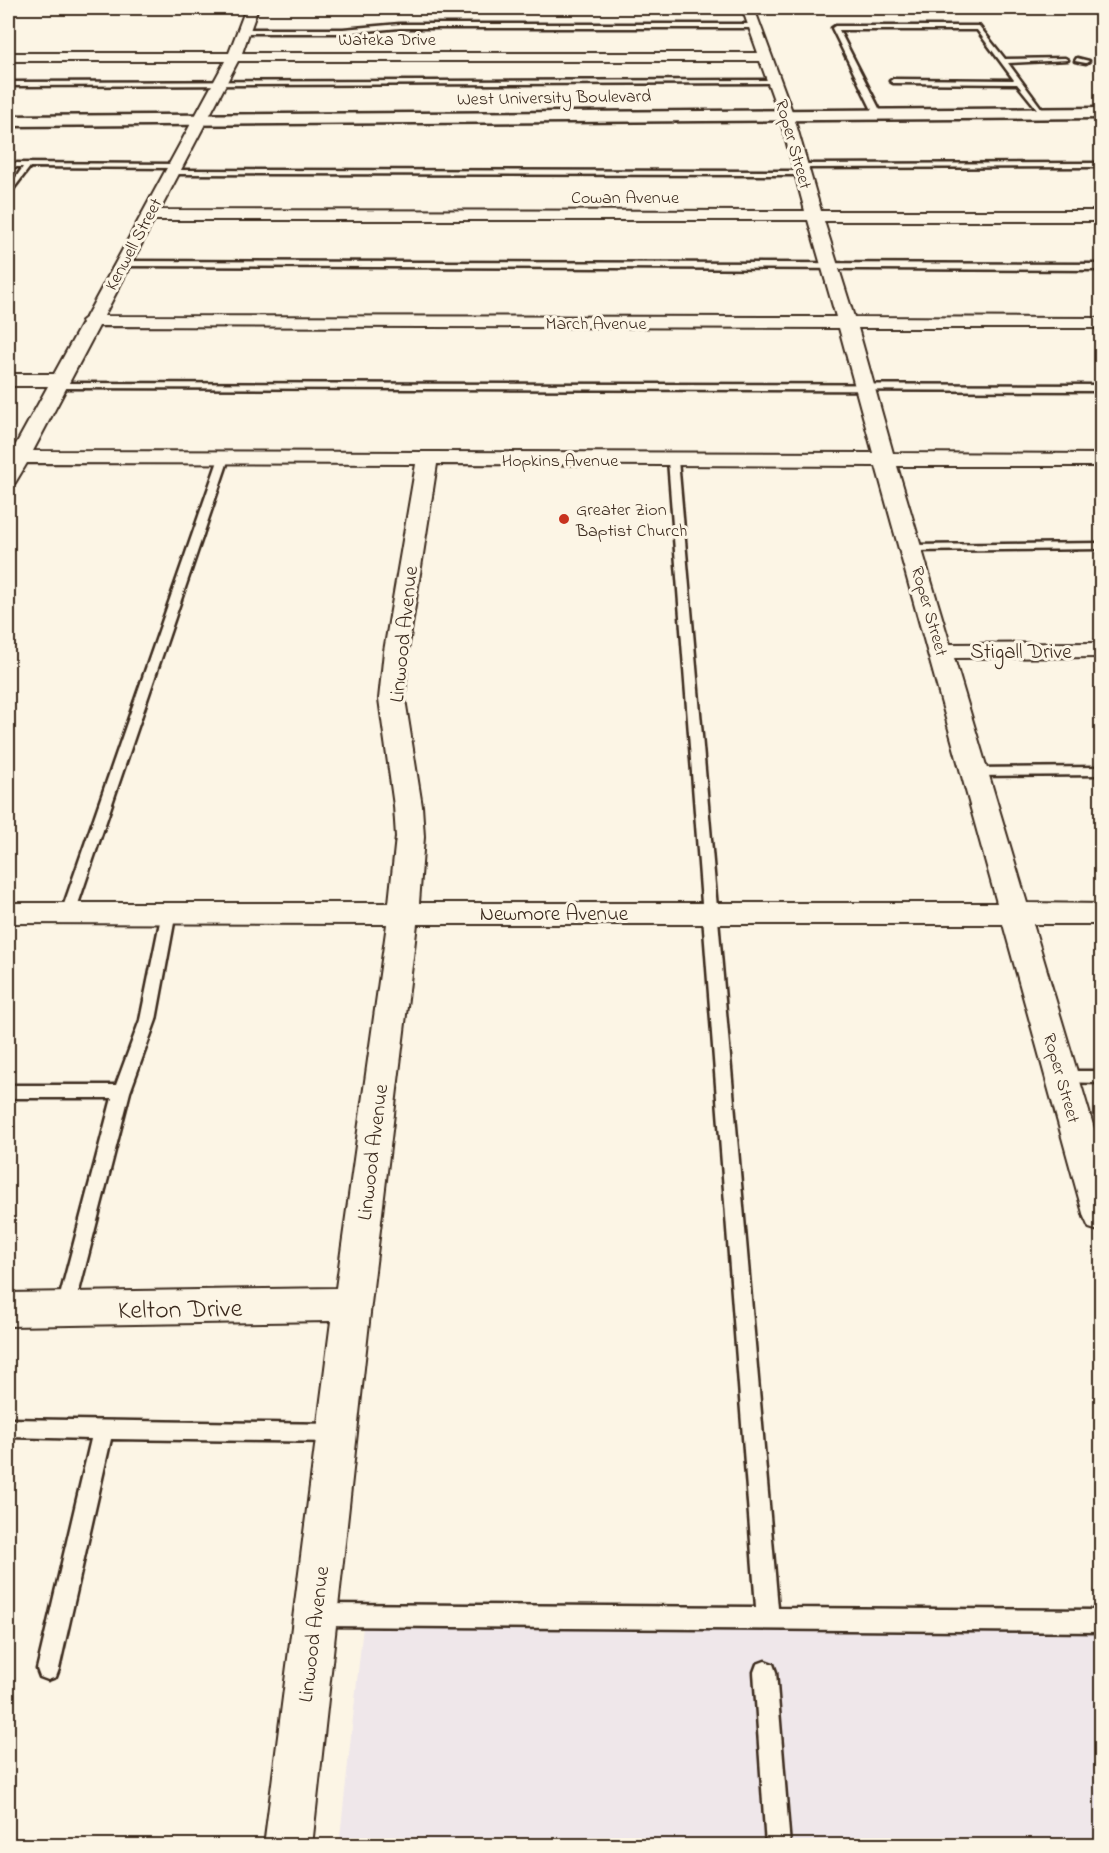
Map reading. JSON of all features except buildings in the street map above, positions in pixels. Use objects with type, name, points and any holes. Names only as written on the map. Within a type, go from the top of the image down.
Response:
[{"type":"street","name":"Kenwell Street","points":[[8,479],[90,321],[242,40],[246,19],[252,8]]},
{"type":"street","name":"Roper Street","points":[[751,17],[786,114],[832,268],[1101,1217]]},
{"type":"street","name":"Wateka Drive","points":[[8,57],[766,57]]},
{"type":"street","name":"West University Boulevard","points":[[8,121],[1101,113]]},
{"type":"street","name":"Cowan Avenue","points":[[148,215],[1101,216]]},
{"type":"street","name":"March Avenue","points":[[90,321],[1101,323]]},
{"type":"street","points":[[8,380],[59,383]]},
{"type":"street","name":"Hopkins Avenue","points":[[19,457],[1101,460]]},
{"type":"street","name":"Linwood Avenue","points":[[288,1845],[352,1304],[403,913],[410,837],[409,816],[392,699],[396,651],[427,459]]},
{"type":"street","name":"Stigall Drive","points":[[941,651],[1101,650]]},
{"type":"street","name":"Newmore Avenue","points":[[8,913],[1101,914]]},
{"type":"street","name":"Kelton Drive","points":[[8,1310],[65,1311],[352,1304]]},
{"type":"lane","points":[[243,31],[343,31],[400,26],[751,17]]},
{"type":"lane","points":[[878,114],[835,28],[979,28],[1042,113]]},
{"type":"lane","points":[[840,38],[851,38]]},
{"type":"lane","points":[[975,38],[986,38]]},
{"type":"lane","points":[[1003,61],[1065,60]]},
{"type":"lane","points":[[1077,60],[1086,61]]},
{"type":"lane","points":[[893,81],[1018,82]]},
{"type":"lane","points":[[8,84],[775,82]]},
{"type":"lane","points":[[8,165],[174,169],[801,170],[1101,165]]},
{"type":"lane","points":[[8,194],[28,165]]},
{"type":"lane","points":[[122,264],[832,268],[1101,267]]},
{"type":"lane","points":[[59,383],[866,389],[1101,387]]},
{"type":"lane","points":[[68,913],[224,458]]},
{"type":"lane","points":[[673,460],[768,1619]]},
{"type":"lane","points":[[912,548],[1101,546]]},
{"type":"lane","points":[[975,772],[1101,771]]},
{"type":"lane","points":[[65,1311],[122,1092],[148,1020],[169,912]]},
{"type":"lane","points":[[1062,1077],[1101,1077]]},
{"type":"lane","points":[[8,1091],[122,1092]]},
{"type":"lane","points":[[8,1428],[338,1432]]},
{"type":"lane","points":[[48,1669],[103,1429]]},
{"type":"lane","points":[[315,1615],[1101,1622]]},
{"type":"lane","points":[[765,1672],[777,1845]]},
{"type":"shaded area","points":[[364,1617],[1101,1620],[1101,1845],[339,1846]]},
{"type":"place","name":"Greater Zion Baptist Church","points":[[564,519]]}]
